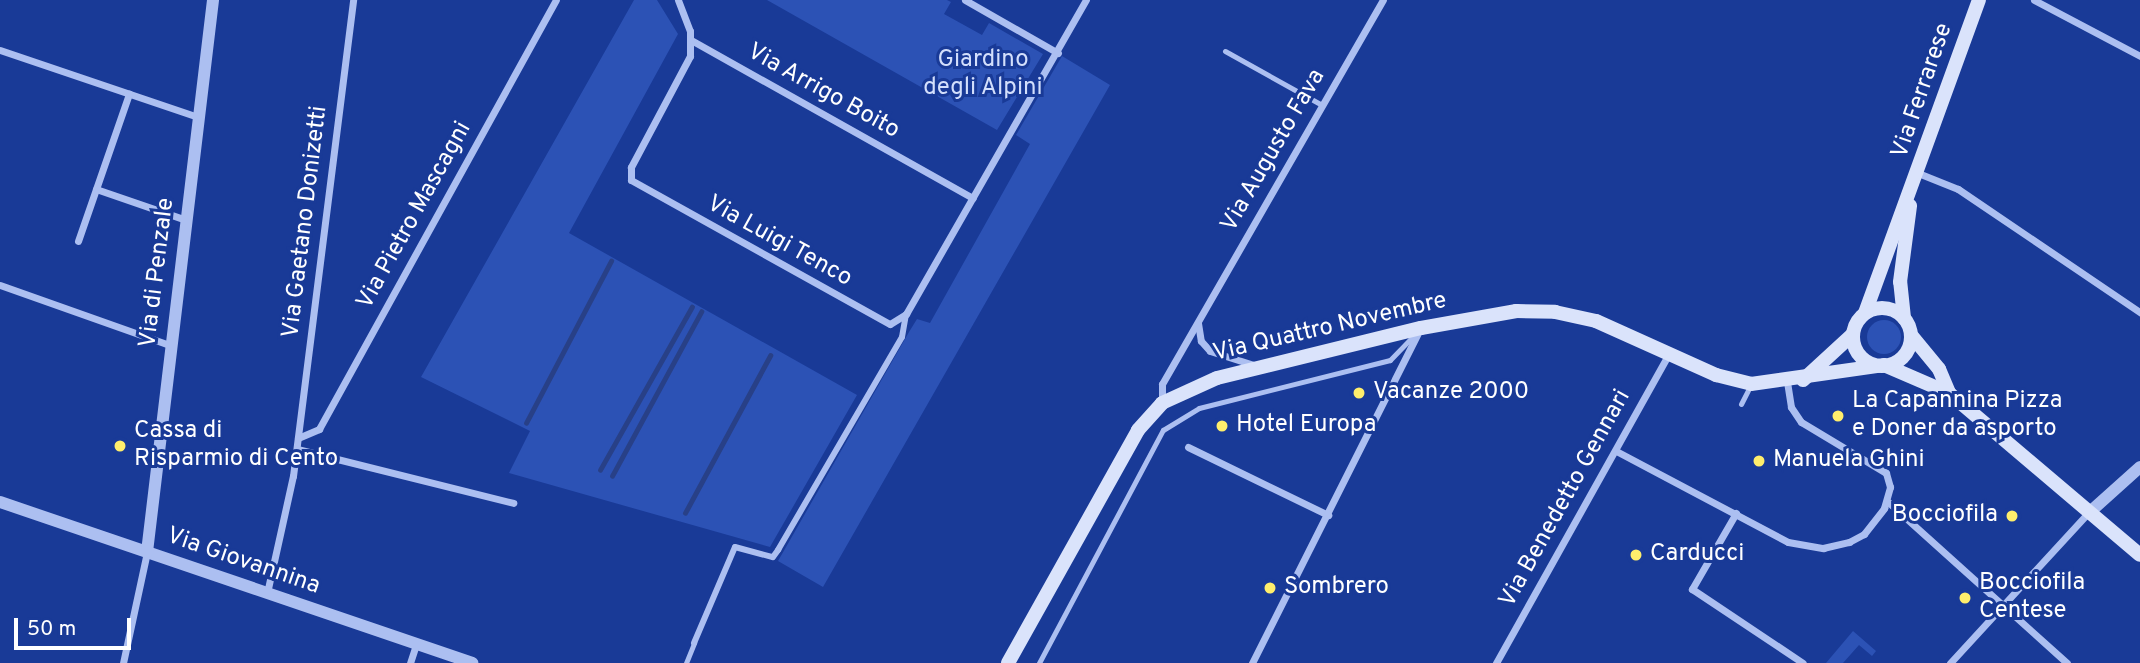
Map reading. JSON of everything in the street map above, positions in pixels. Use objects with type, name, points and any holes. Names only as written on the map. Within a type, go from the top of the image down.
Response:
[{"type":"main road","name":"Via Ferrarese","points":[[1865,313],[1893,231],[1910,197],[1979,0]]},
{"type":"main road","name":"Via Ferrarese","points":[[1904,318],[1900,282],[1910,197]]},
{"type":"main road","points":[[1803,380],[1853,334],[1865,313],[1890,309],[1904,318],[1911,335],[1939,369],[1949,393]]},
{"type":"main road","name":"Via Quattro Novembre","points":[[1008,663],[1138,430],[1162,403],[1201,383],[1421,328],[1504,312],[1555,312],[1612,327],[1716,375],[1751,384],[1787,383],[1884,365]]},
{"type":"main road","points":[[1853,334],[1861,356],[1949,393],[2140,555]]},
{"type":"main road","points":[[1884,365],[1906,352],[1911,335]]},
{"type":"street","name":"Via di Penzale","points":[[147,552],[169,345],[213,0]]},
{"type":"street","name":"Via Gaetano Donizetti","points":[[267,593],[297,449],[353,0]]},
{"type":"street","name":"Via Pietro Mascagni","points":[[298,438],[319,429],[556,0]]},
{"type":"street","points":[[678,0],[691,40]]},
{"type":"street","points":[[965,0],[1058,53]]},
{"type":"street","points":[[694,643],[735,547],[773,557],[778,550],[902,337],[906,314],[1086,0]]},
{"type":"street","name":"Via Augusto Fava","points":[[1162,403],[1162,384],[1383,0]]},
{"type":"street","points":[[2034,0],[2140,56]]},
{"type":"street","name":"Via Luigi Tenco","points":[[691,40],[687,66],[632,167],[633,183],[885,323],[897,322],[906,314]]},
{"type":"street","name":"Via Arrigo Boito","points":[[691,40],[973,198]]},
{"type":"street","points":[[0,50],[198,117]]},
{"type":"street","points":[[78,241],[129,93]]},
{"type":"street","points":[[1918,173],[1958,189],[2140,312]]},
{"type":"street","points":[[96,189],[186,220]]},
{"type":"street","points":[[0,285],[169,345]]},
{"type":"street","points":[[1198,322],[1201,341],[1210,351],[1224,359],[1269,366]]},
{"type":"street","points":[[1252,663],[1421,328]]},
{"type":"street","name":"Via Benedetto Gennari","points":[[1496,663],[1618,452],[1669,354]]},
{"type":"street","points":[[1618,452],[1788,542],[1832,547],[1864,534],[1887,501],[1890,487],[1881,467],[1808,427],[1791,407],[1787,383]]},
{"type":"street","points":[[1188,447],[1328,515]]},
{"type":"street","points":[[297,449],[513,503]]},
{"type":"street","points":[[1950,663],[2091,511],[2140,467]]},
{"type":"street","points":[[1887,501],[2000,608],[2067,663]]},
{"type":"street","name":"Via Giovannina","points":[[0,502],[472,663]]},
{"type":"street","points":[[1735,513],[1692,589],[1803,663]]},
{"type":"street","points":[[123,663],[147,552]]},
{"type":"street","points":[[410,663],[416,644]]},
{"type":"lane","points":[[1225,51],[1322,105]]},
{"type":"lane","points":[[1039,663],[1163,430],[1199,408],[1390,360],[1421,328]]},
{"type":"lane","points":[[1741,404],[1751,384]]},
{"type":"lane","points":[[686,663],[694,643]]},
{"type":"green space","points":[[634,0],[657,0],[678,34],[569,233],[857,395],[770,547],[509,473],[530,431],[421,377]]},
{"type":"green space","name":"Giardino degli Alpini","points":[[767,0],[947,0],[951,2],[944,14],[982,35],[989,23],[1043,54],[997,130]]},
{"type":"green space","points":[[1062,56],[1110,85],[823,587],[778,561],[917,319],[930,323],[1030,144],[1016,135]]},
{"type":"green space","points":[[1884,320],[1896,325],[1901,337],[1896,349],[1884,354],[1872,349],[1867,337],[1872,325]]},
{"type":"green space","points":[[1853,631],[1876,651],[1872,656],[1859,645],[1843,663],[1826,663]]},
{"type":"waterway","points":[[526,423],[611,261]]},
{"type":"waterway","points":[[600,470],[692,307]]},
{"type":"waterway","points":[[612,476],[701,312]]},
{"type":"waterway","points":[[685,513],[770,356]]},
{"type":"place","name":"Vacanze 2000","points":[[1359,393]]},
{"type":"place","name":"La Capannina Pizza e Doner da asporto","points":[[1838,416]]},
{"type":"place","name":"Hotel Europa","points":[[1222,426]]},
{"type":"place","name":"Cassa di Risparmio di Cento","points":[[120,446]]},
{"type":"place","name":"Manuela Ghini","points":[[1759,461]]},
{"type":"place","name":"Bocciofila","points":[[2012,516]]},
{"type":"place","name":"Carducci","points":[[1636,555]]},
{"type":"place","name":"Sombrero","points":[[1270,588]]},
{"type":"place","name":"Bocciofila Centese","points":[[1965,598]]}]
